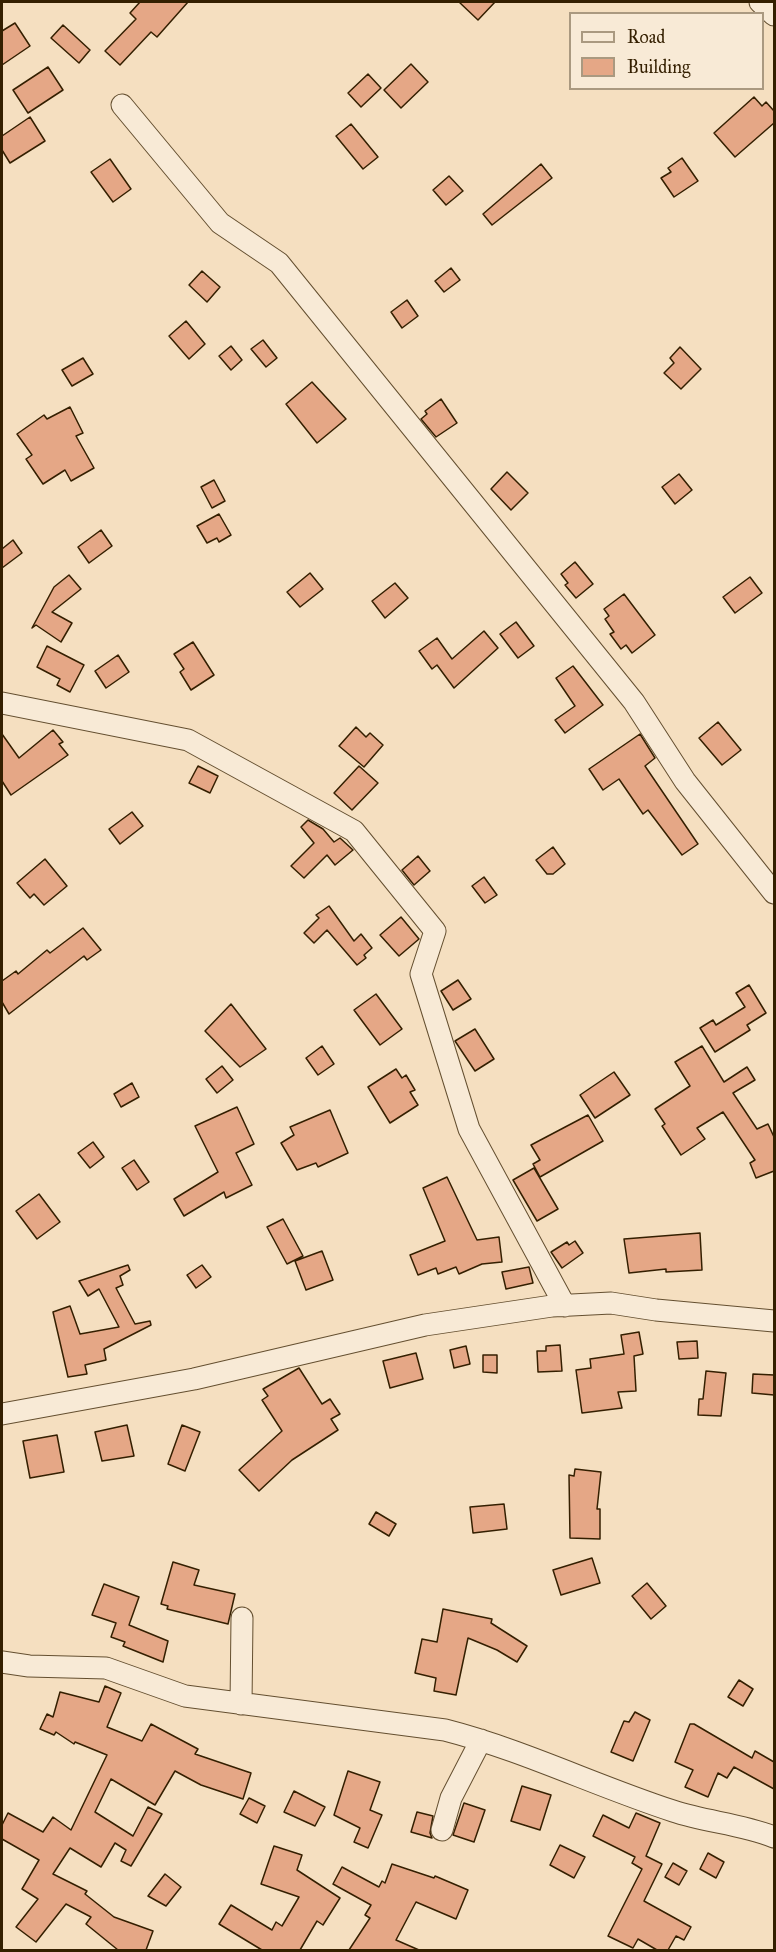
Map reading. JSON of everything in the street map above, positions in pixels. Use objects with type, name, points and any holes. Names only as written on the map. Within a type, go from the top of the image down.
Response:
[{"type":"street","points":[[759,2],[774,15]]},
{"type":"street","points":[[122,105],[220,222],[279,263],[634,702],[685,781],[774,893]]},
{"type":"street","points":[[2,703],[188,740],[354,831],[435,931],[421,974],[469,1129],[564,1306]]},
{"type":"street","points":[[2,1414],[194,1379],[425,1325],[564,1306],[611,1303],[774,1321]]},
{"type":"street","points":[[241,1704],[242,1618]]},
{"type":"street","points":[[2,1662],[29,1666],[106,1668],[185,1696],[445,1730],[481,1740],[675,1812],[752,1828],[774,1837]]},
{"type":"street","points":[[442,1830],[452,1798],[481,1740]]},
{"type":"building","points":[[140,2],[188,2],[157,37],[151,32],[120,65],[105,51],[136,19],[130,13]]},
{"type":"building","points":[[459,2],[495,2],[478,20]]},
{"type":"building","points":[[15,23],[30,46],[2,65],[2,31]]},
{"type":"building","points":[[63,25],[90,50],[79,63],[51,38]]},
{"type":"building","points":[[411,64],[428,82],[401,108],[384,90]]},
{"type":"building","points":[[48,67],[63,90],[28,113],[13,90]]},
{"type":"building","points":[[368,74],[381,88],[361,107],[348,93]]},
{"type":"building","points":[[754,97],[762,106],[766,102],[774,111],[774,123],[735,157],[714,133]]},
{"type":"building","points":[[30,117],[45,141],[10,163],[2,150],[2,136]]},
{"type":"building","points":[[351,124],[378,157],[363,169],[336,136]]},
{"type":"building","points":[[682,158],[698,181],[674,197],[661,178],[671,172],[668,168]]},
{"type":"building","points":[[110,159],[131,189],[113,202],[91,172]]},
{"type":"building","points":[[541,164],[552,178],[492,225],[483,214]]},
{"type":"building","points":[[449,176],[463,191],[446,205],[433,190]]},
{"type":"building","points":[[451,268],[460,280],[444,292],[435,281]]},
{"type":"building","points":[[202,271],[220,287],[207,302],[189,285]]},
{"type":"building","points":[[407,300],[418,316],[402,328],[391,312]]},
{"type":"building","points":[[186,321],[205,344],[189,359],[169,336]]},
{"type":"building","points":[[263,340],[277,358],[266,367],[251,349]]},
{"type":"building","points":[[231,346],[242,360],[231,370],[219,356]]},
{"type":"building","points":[[680,347],[701,369],[681,389],[664,373],[674,363],[670,358]]},
{"type":"building","points":[[83,358],[93,374],[72,386],[62,370]]},
{"type":"building","points":[[312,382],[346,419],[317,443],[286,404]]},
{"type":"building","points":[[441,399],[457,423],[436,437],[421,419],[427,414],[425,411]]},
{"type":"building","points":[[70,407],[83,433],[76,436],[94,468],[71,481],[65,470],[43,484],[26,459],[32,455],[17,434],[44,415],[47,419]]},
{"type":"building","points":[[507,472],[528,493],[511,510],[491,489]]},
{"type":"building","points":[[679,474],[692,490],[675,504],[662,487]]},
{"type":"building","points":[[214,480],[225,501],[212,508],[201,487]]},
{"type":"building","points":[[219,514],[231,535],[219,542],[217,538],[207,543],[197,526]]},
{"type":"building","points":[[101,530],[112,546],[89,563],[78,547]]},
{"type":"building","points":[[13,540],[22,553],[2,568],[2,549]]},
{"type":"building","points":[[575,562],[593,584],[576,598],[565,585],[568,583],[561,574]]},
{"type":"building","points":[[310,573],[323,589],[300,607],[287,592]]},
{"type":"building","points":[[69,575],[81,589],[52,612],[72,623],[61,642],[36,625],[32,628],[54,587]]},
{"type":"building","points":[[750,577],[762,593],[735,613],[723,597]]},
{"type":"building","points":[[395,583],[408,598],[385,618],[372,601]]},
{"type":"building","points":[[624,594],[655,635],[632,653],[626,645],[621,649],[610,634],[614,632],[605,619],[609,616],[604,609]]},
{"type":"building","points":[[516,622],[534,646],[518,658],[500,634]]},
{"type":"building","points":[[484,631],[498,648],[454,688],[437,665],[432,669],[419,651],[437,638],[452,659]]},
{"type":"building","points":[[193,642],[214,675],[191,690],[180,672],[184,669],[174,654]]},
{"type":"building","points":[[47,646],[84,665],[70,692],[57,685],[60,679],[37,667]]},
{"type":"building","points":[[118,655],[129,672],[106,688],[95,671]]},
{"type":"building","points":[[573,666],[603,705],[565,733],[555,720],[575,706],[556,678]]},
{"type":"building","points":[[718,722],[741,750],[722,765],[699,738]]},
{"type":"building","points":[[356,727],[366,737],[370,733],[383,745],[364,767],[339,746]]},
{"type":"building","points":[[53,730],[63,742],[59,744],[68,755],[11,795],[2,781],[2,734],[19,758]]},
{"type":"building","points":[[640,734],[655,758],[645,766],[698,844],[682,855],[648,810],[643,814],[619,779],[603,790],[589,769]]},
{"type":"building","points":[[198,766],[218,776],[210,793],[189,783]]},
{"type":"building","points":[[359,766],[378,783],[352,810],[334,793]]},
{"type":"building","points":[[132,812],[143,826],[120,844],[109,829]]},
{"type":"building","points":[[308,820],[323,829],[334,842],[340,838],[353,850],[335,865],[327,855],[304,878],[291,866],[314,843],[301,827]]},
{"type":"building","points":[[553,847],[565,864],[553,874],[547,874],[536,860]]},
{"type":"building","points":[[418,856],[430,871],[414,885],[402,870]]},
{"type":"building","points":[[45,859],[67,886],[44,905],[34,894],[30,898],[17,883]]},
{"type":"building","points":[[484,877],[497,895],[485,903],[472,886]]},
{"type":"building","points":[[329,906],[354,941],[361,934],[372,948],[364,955],[366,958],[357,965],[327,930],[314,943],[304,933],[319,918],[316,915]]},
{"type":"building","points":[[401,917],[419,939],[399,956],[380,935]]},
{"type":"building","points":[[83,928],[101,950],[87,960],[84,956],[9,1014],[2,1002],[2,981],[16,971],[18,974],[47,950],[50,953]]},
{"type":"building","points":[[458,980],[471,999],[453,1010],[441,991]]},
{"type":"building","points":[[749,985],[766,1013],[747,1025],[750,1030],[715,1052],[700,1028],[713,1020],[716,1025],[745,1007],[736,993]]},
{"type":"building","points":[[376,994],[402,1029],[380,1045],[354,1010]]},
{"type":"building","points":[[231,1004],[266,1049],[240,1067],[205,1031]]},
{"type":"building","points":[[475,1029],[494,1059],[475,1071],[455,1041]]},
{"type":"building","points":[[322,1046],[334,1064],[318,1075],[306,1058]]},
{"type":"building","points":[[702,1046],[724,1082],[747,1067],[755,1080],[733,1093],[757,1129],[768,1124],[774,1137],[774,1171],[756,1178],[750,1163],[755,1160],[723,1112],[697,1128],[705,1139],[681,1155],[662,1126],[665,1124],[655,1109],[690,1086],[675,1062]]},
{"type":"building","points":[[222,1066],[233,1080],[217,1093],[206,1079]]},
{"type":"building","points":[[396,1069],[402,1078],[406,1075],[415,1090],[410,1092],[418,1105],[390,1123],[368,1087]]},
{"type":"building","points":[[614,1072],[630,1095],[595,1118],[580,1095]]},
{"type":"building","points":[[132,1083],[139,1097],[121,1107],[114,1094]]},
{"type":"building","points":[[237,1107],[254,1144],[236,1153],[252,1185],[226,1198],[224,1192],[184,1216],[174,1199],[218,1172],[195,1126]]},
{"type":"building","points":[[330,1110],[348,1153],[318,1167],[316,1163],[297,1170],[281,1143],[294,1135],[290,1127]]},
{"type":"building","points":[[588,1115],[603,1141],[540,1177],[533,1164],[540,1160],[531,1145]]},
{"type":"building","points":[[93,1142],[104,1157],[90,1168],[78,1153]]},
{"type":"building","points":[[134,1160],[149,1182],[137,1190],[122,1168]]},
{"type":"building","points":[[534,1168],[558,1209],[537,1221],[513,1180]]},
{"type":"building","points":[[447,1177],[477,1240],[499,1237],[502,1262],[482,1264],[459,1274],[456,1267],[438,1274],[436,1268],[418,1275],[410,1255],[445,1241],[423,1188]]},
{"type":"building","points":[[39,1194],[60,1222],[37,1239],[16,1211]]},
{"type":"building","points":[[283,1219],[303,1256],[287,1264],[267,1227]]},
{"type":"building","points":[[700,1233],[702,1270],[666,1272],[666,1269],[629,1273],[624,1239]]},
{"type":"building","points":[[575,1241],[583,1253],[562,1268],[551,1252],[567,1242],[569,1245]]},
{"type":"building","points":[[322,1251],[333,1280],[306,1290],[295,1261]]},
{"type":"building","points":[[128,1265],[130,1270],[120,1276],[123,1285],[116,1288],[135,1324],[150,1321],[151,1325],[104,1349],[106,1360],[85,1365],[87,1374],[68,1377],[53,1312],[70,1306],[80,1334],[119,1327],[99,1289],[88,1296],[79,1281]]},
{"type":"building","points":[[202,1265],[211,1277],[196,1288],[187,1275]]},
{"type":"building","points":[[529,1267],[533,1283],[506,1289],[502,1272]]},
{"type":"building","points":[[639,1332],[643,1354],[634,1356],[636,1391],[618,1392],[622,1408],[582,1413],[576,1370],[591,1368],[590,1359],[624,1354],[621,1335]]},
{"type":"building","points":[[697,1341],[698,1358],[679,1359],[677,1342]]},
{"type":"building","points":[[560,1345],[562,1371],[538,1372],[537,1351],[546,1351],[546,1346]]},
{"type":"building","points":[[466,1346],[470,1364],[454,1368],[450,1350]]},
{"type":"building","points":[[416,1353],[423,1379],[390,1388],[383,1361]]},
{"type":"building","points":[[483,1355],[497,1355],[497,1373],[483,1372]]},
{"type":"building","points":[[299,1368],[322,1404],[330,1399],[340,1414],[331,1419],[338,1430],[292,1460],[259,1491],[239,1470],[282,1431],[262,1400],[268,1396],[263,1389]]},
{"type":"building","points":[[706,1371],[726,1373],[721,1416],[698,1415],[699,1399],[703,1399]]},
{"type":"building","points":[[753,1374],[774,1375],[774,1395],[752,1393]]},
{"type":"building","points":[[127,1425],[134,1456],[102,1461],[95,1432]]},
{"type":"building","points":[[182,1425],[200,1432],[185,1471],[168,1464]]},
{"type":"building","points":[[57,1435],[64,1472],[30,1478],[23,1441]]},
{"type":"building","points":[[575,1469],[601,1472],[597,1509],[600,1509],[600,1539],[570,1538],[569,1475],[574,1476]]},
{"type":"building","points":[[504,1504],[507,1529],[473,1533],[470,1507]]},
{"type":"building","points":[[376,1512],[396,1524],[389,1536],[369,1524]]},
{"type":"building","points":[[592,1558],[600,1583],[561,1595],[553,1570]]},
{"type":"building","points":[[173,1562],[199,1570],[194,1585],[235,1594],[228,1624],[167,1609],[168,1606],[161,1604]]},
{"type":"building","points":[[647,1583],[666,1606],[651,1619],[632,1596]]},
{"type":"building","points":[[104,1584],[139,1597],[129,1625],[168,1641],[163,1662],[123,1646],[125,1642],[111,1637],[116,1623],[92,1615]]},
{"type":"building","points":[[443,1609],[492,1619],[491,1623],[527,1646],[517,1662],[497,1650],[468,1638],[456,1695],[434,1691],[436,1678],[415,1673],[422,1639],[437,1642]]},
{"type":"building","points":[[739,1680],[753,1689],[743,1706],[728,1697]]},
{"type":"building","points":[[105,1686],[121,1693],[107,1727],[142,1741],[151,1724],[198,1749],[195,1754],[251,1773],[243,1799],[201,1785],[175,1771],[155,1805],[111,1779],[95,1812],[133,1836],[148,1807],[162,1814],[131,1866],[121,1861],[126,1850],[115,1843],[101,1867],[70,1848],[53,1874],[87,1891],[85,1894],[114,1917],[153,1931],[146,1950],[118,1950],[86,1924],[91,1917],[66,1904],[36,1942],[16,1927],[38,1899],[22,1889],[39,1860],[2,1839],[2,1825],[8,1813],[43,1832],[53,1817],[71,1830],[107,1755],[75,1742],[74,1744],[56,1732],[54,1735],[40,1729],[47,1714],[53,1717],[60,1692],[99,1702]]},
{"type":"building","points":[[635,1712],[650,1720],[633,1761],[611,1752],[624,1721],[629,1722]]},
{"type":"building","points":[[690,1724],[694,1724],[752,1758],[755,1751],[774,1762],[774,1789],[734,1767],[727,1778],[718,1773],[708,1797],[685,1787],[693,1770],[675,1762]]},
{"type":"building","points":[[348,1771],[380,1782],[370,1810],[382,1815],[368,1848],[354,1842],[360,1828],[334,1815]]},
{"type":"building","points":[[522,1786],[551,1795],[540,1830],[511,1821]]},
{"type":"building","points":[[294,1791],[325,1807],[315,1826],[284,1812]]},
{"type":"building","points":[[249,1798],[265,1806],[257,1823],[240,1814]]},
{"type":"building","points":[[464,1803],[485,1810],[474,1842],[453,1835]]},
{"type":"building","points":[[417,1812],[433,1816],[430,1833],[432,1838],[411,1832]]},
{"type":"building","points":[[636,1813],[660,1823],[646,1856],[662,1864],[644,1901],[691,1927],[684,1940],[676,1936],[668,1950],[657,1950],[638,1939],[633,1948],[608,1936],[642,1869],[632,1863],[635,1857],[593,1836],[603,1815],[629,1828]]},
{"type":"building","points":[[560,1845],[585,1857],[574,1878],[550,1865]]},
{"type":"building","points":[[274,1846],[302,1855],[297,1870],[340,1898],[323,1925],[317,1921],[300,1950],[262,1950],[219,1924],[231,1905],[272,1930],[276,1922],[282,1926],[299,1897],[261,1884]]},
{"type":"building","points":[[708,1853],[724,1862],[716,1878],[700,1869]]},
{"type":"building","points":[[673,1863],[687,1871],[679,1885],[665,1877]]},
{"type":"building","points":[[392,1864],[434,1878],[435,1876],[468,1890],[456,1919],[416,1902],[396,1940],[419,1950],[349,1950],[370,1918],[365,1915],[371,1905],[333,1884],[342,1867],[379,1887],[382,1881],[385,1883]]},
{"type":"building","points":[[165,1874],[181,1887],[166,1906],[148,1896]]}]
